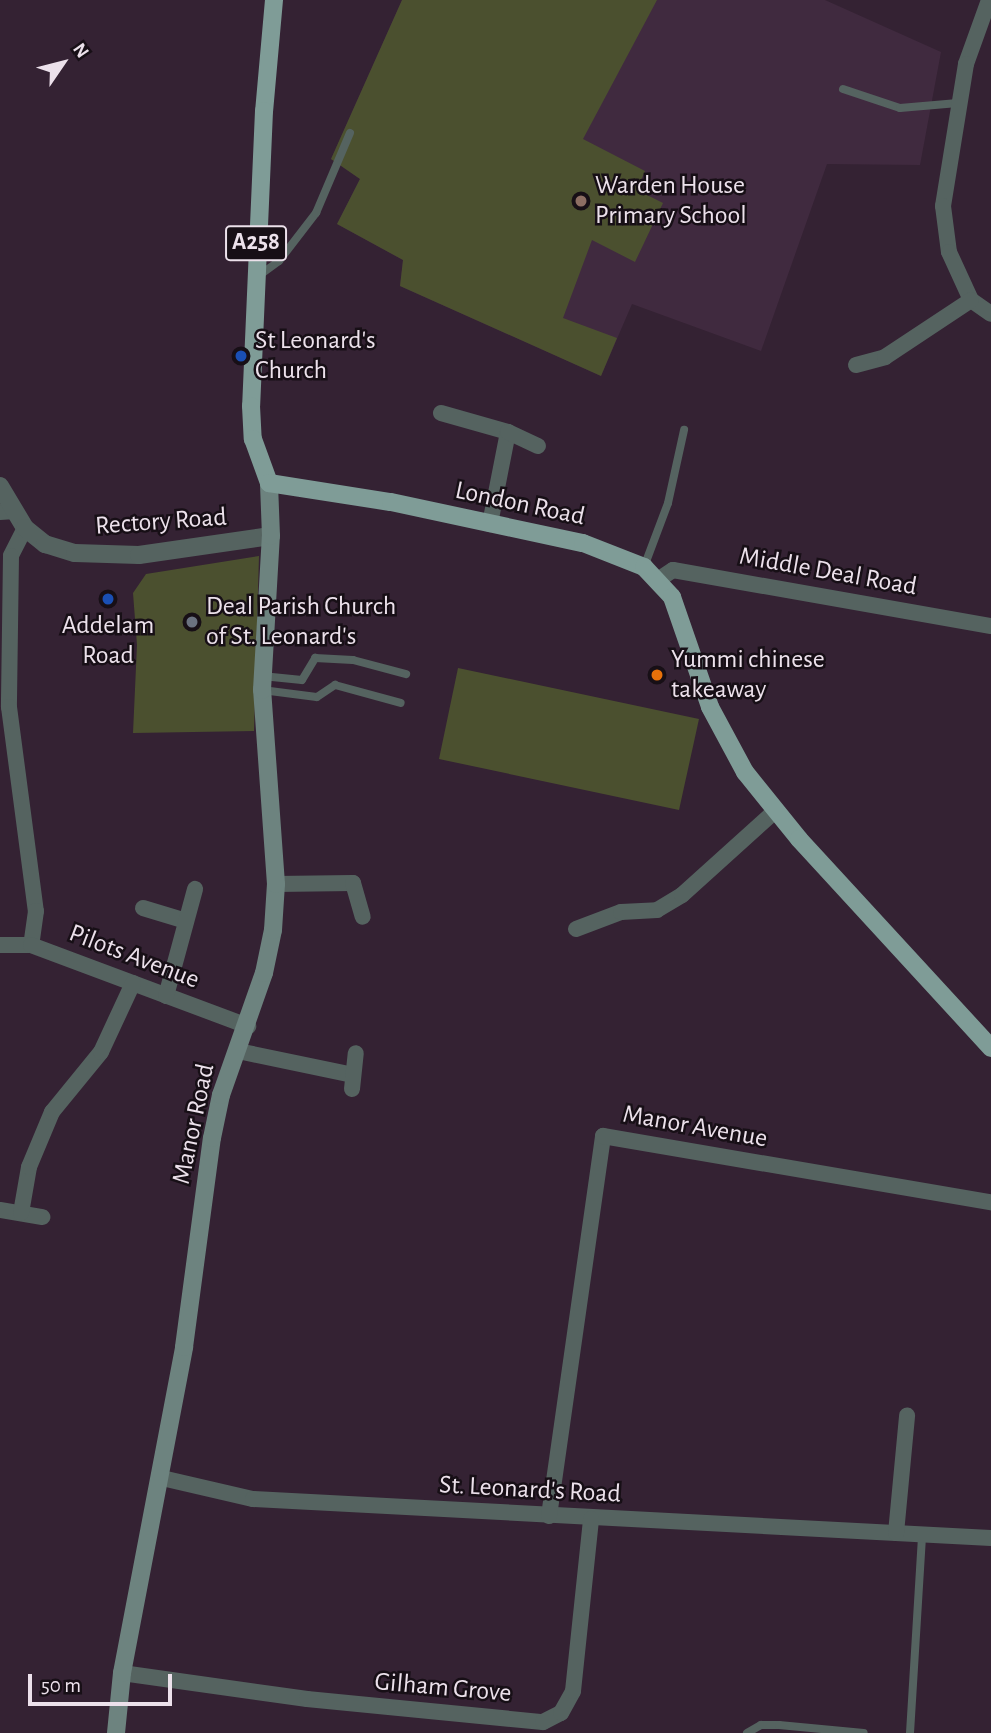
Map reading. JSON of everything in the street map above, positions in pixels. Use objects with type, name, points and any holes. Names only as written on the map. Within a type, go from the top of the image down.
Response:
[{"type":"main road","name":"A258","points":[[269,484],[253,439],[251,406],[254,279],[274,0]]},
{"type":"main road","name":"London Road","points":[[269,484],[391,502],[594,546],[644,567],[672,597],[710,707],[745,772],[775,811],[991,1048]]},
{"type":"main road","name":"Manor Road","points":[[116,1733],[122,1673],[162,1478],[212,1138],[264,973],[276,884],[262,683],[271,536],[269,484]]},
{"type":"street","points":[[990,1],[966,64],[943,206],[949,252],[971,300],[991,314]]},
{"type":"street","points":[[856,365],[885,357],[971,300]]},
{"type":"street","points":[[440,413],[508,432],[538,446]]},
{"type":"street","points":[[490,524],[508,432]]},
{"type":"street","name":"Rectory Road","points":[[0,486],[7,511],[26,528],[45,544],[75,553],[109,556],[219,547],[271,536]]},
{"type":"street","points":[[26,528],[11,556],[5,708],[34,899],[31,945]]},
{"type":"street","name":"Middle Deal Road","points":[[659,580],[673,570],[989,621]]},
{"type":"street","points":[[576,929],[621,912],[657,910],[775,811]]},
{"type":"street","points":[[276,884],[353,877],[363,917]]},
{"type":"street","points":[[166,996],[195,889]]},
{"type":"street","points":[[143,908],[186,921]]},
{"type":"street","name":"Pilots Avenue","points":[[0,945],[31,945],[248,1026]]},
{"type":"street","points":[[20,1213],[29,1167],[52,1112],[101,1052],[133,983]]},
{"type":"street","points":[[238,1051],[352,1082],[356,1053]]},
{"type":"street","name":"Manor Avenue","points":[[549,1517],[603,1136],[991,1202]]},
{"type":"street","points":[[0,1210],[43,1217]]},
{"type":"street","points":[[897,1533],[907,1416]]},
{"type":"street","name":"St. Leonard's Road","points":[[162,1478],[253,1499],[549,1517],[991,1538]]},
{"type":"street","name":"Gilham Grove","points":[[122,1673],[307,1699],[543,1722],[561,1713],[573,1691],[591,1519]]},
{"type":"lane","points":[[843,89],[900,108],[958,103]]},
{"type":"lane","points":[[254,279],[279,261],[316,213],[350,133]]},
{"type":"lane","points":[[644,567],[667,503],[684,430]]},
{"type":"lane","points":[[262,683],[302,680],[315,658],[353,660],[406,674]]},
{"type":"lane","points":[[262,683],[317,697],[335,685],[401,703]]},
{"type":"lane","points":[[910,1733],[922,1534]]},
{"type":"lane","points":[[747,1733],[761,1725],[779,1725],[864,1733]]},
{"type":"shaded area","name":"Warden House Primary School","points":[[402,0],[825,0],[941,52],[920,165],[827,164],[761,351],[632,304],[601,376],[400,286],[403,260],[337,224],[360,179],[331,159]]},
{"type":"green space","points":[[402,0],[657,0],[583,139],[645,171],[637,190],[663,203],[635,262],[592,240],[563,318],[617,338],[601,376],[400,286],[403,260],[337,224],[360,179],[331,159]]},
{"type":"green space","points":[[259,556],[254,731],[133,733],[137,645],[133,593],[146,574]]},
{"type":"green space","points":[[458,668],[699,719],[679,810],[439,759]]},
{"type":"place","name":"Warden House Primary School","points":[[581,201]]},
{"type":"place","name":"St Leonard's Church","points":[[241,356]]},
{"type":"place","name":"Addelam Road","points":[[108,599]]},
{"type":"place","name":"Deal Parish Church of St. Leonard's","points":[[192,622]]},
{"type":"place","name":"Yummi chinese takeaway","points":[[657,675]]}]
